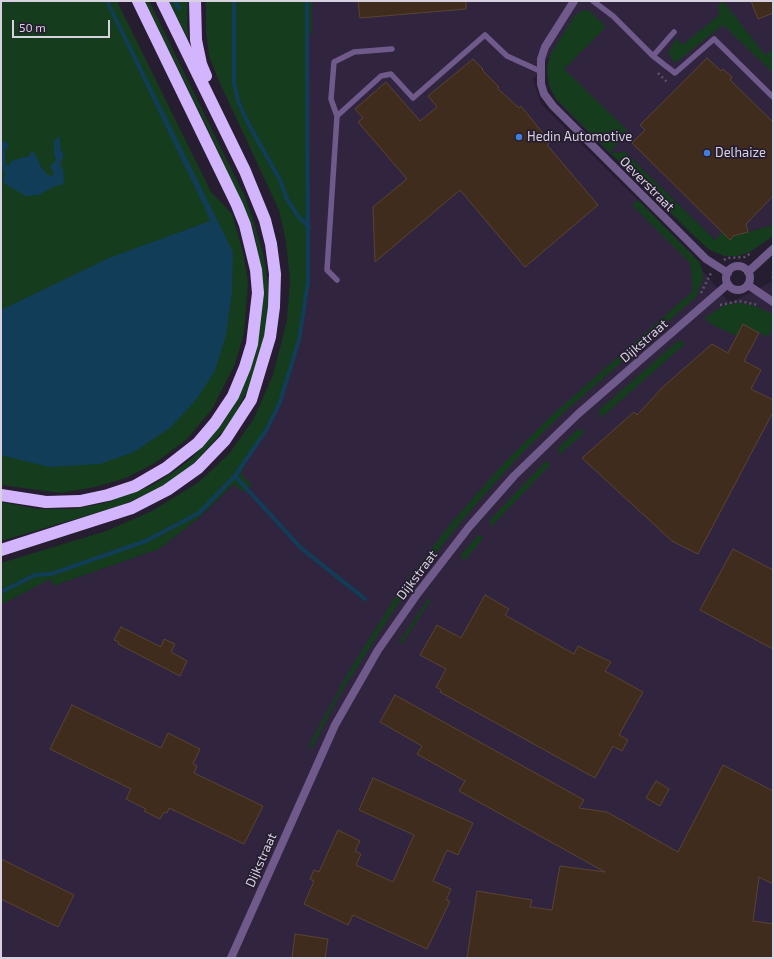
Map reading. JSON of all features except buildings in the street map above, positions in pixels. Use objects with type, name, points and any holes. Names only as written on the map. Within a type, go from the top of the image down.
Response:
[{"type":"highway","points":[[130,1],[218,183],[237,205]]},
{"type":"highway","points":[[1,495],[46,502],[80,501],[108,495],[135,486],[166,468],[198,443],[215,423],[233,396],[245,367],[252,344],[257,316],[258,294],[256,270],[247,232],[237,205],[138,1]]},
{"type":"highway","points":[[1,550],[132,508],[168,490],[198,468],[225,440],[251,400],[270,337],[274,307],[275,274],[271,244],[260,205],[245,171],[162,1]]},
{"type":"highway","points":[[195,1],[196,40],[201,64],[261,190],[274,230],[271,244]]},
{"type":"street","name":"Oeverstraat","points":[[574,1],[545,47],[541,59],[540,84],[553,106],[706,259],[728,273]]},
{"type":"street","points":[[748,272],[773,250]]},
{"type":"street","points":[[737,266],[744,268],[748,272],[750,278],[748,285],[738,290],[728,284],[726,280],[728,273],[737,266]]},
{"type":"street","name":"Dijkstraat","points":[[231,958],[335,725],[378,650],[418,593],[469,527],[514,476],[578,414],[728,284]]},
{"type":"street","points":[[748,285],[773,302]]},
{"type":"lane","points":[[593,1],[613,16],[653,56],[675,73],[714,39],[773,97]]},
{"type":"lane","points":[[653,56],[674,32]]},
{"type":"lane","points":[[337,116],[380,76],[391,74],[412,98],[485,35],[507,56],[540,71]]},
{"type":"lane","points":[[337,280],[327,270],[337,116],[331,99],[334,62],[354,52],[392,49]]},
{"type":"path","points":[[700,295],[715,265],[727,258],[745,257],[753,252]]},
{"type":"path","points":[[773,272],[773,279]]},
{"type":"path","points":[[718,306],[739,300],[763,308]]},
{"type":"shaded area","points":[[307,1],[773,1],[773,225],[733,236],[730,240],[715,240],[625,152],[609,153],[564,108],[556,99],[549,86],[547,69],[549,57],[533,80],[542,105],[694,256],[703,271],[730,303],[773,281],[773,958],[1,958],[1,605],[50,578],[53,586],[159,549],[200,517],[234,484],[267,429],[280,402],[299,340],[308,282]]},
{"type":"green space","points":[[1,1],[117,1],[211,192],[232,214],[243,252],[248,282],[244,333],[235,364],[212,409],[187,439],[155,463],[126,478],[95,487],[61,493],[1,485]]},
{"type":"green space","points":[[145,1],[149,1],[245,197],[253,219],[264,257],[268,283],[268,306],[265,339],[252,381],[235,414],[224,430],[193,464],[174,479],[151,492],[119,506],[1,541],[1,502],[37,509],[73,509],[105,503],[151,486],[175,471],[193,457],[225,420],[238,399],[257,349],[263,302],[262,270],[253,228],[214,142]]},
{"type":"green space","points":[[169,1],[188,1],[187,23],[189,42]]},
{"type":"green space","points":[[206,1],[312,1],[312,33],[307,34],[308,282],[299,340],[280,402],[267,429],[250,454],[241,474],[252,485],[242,492],[234,484],[200,517],[159,549],[53,586],[50,579],[1,605],[1,563],[106,531],[152,511],[199,482],[229,454],[253,420],[273,375],[287,320],[290,281],[286,241],[279,210],[218,79],[209,56],[206,31]]},
{"type":"green space","points":[[723,1],[766,56],[773,47],[773,73],[723,25],[675,63],[668,53],[676,38],[682,45],[719,15],[718,6]]},
{"type":"green space","points":[[584,10],[589,10],[606,27],[564,69],[627,130],[610,153],[556,99],[549,86],[547,69],[550,55],[575,15]]},
{"type":"green space","points":[[625,152],[715,240],[722,232],[730,240],[733,236],[773,225],[773,236],[750,252],[738,256],[724,256],[708,249],[610,153]]},
{"type":"green space","points":[[638,200],[700,263],[703,275],[702,283],[696,297],[561,415],[519,456],[469,512],[422,570],[393,611],[340,694],[312,748],[308,747],[348,673],[400,590],[452,522],[504,463],[551,416],[693,291],[690,263],[632,205]]},
{"type":"green space","points":[[740,303],[752,305],[773,314],[773,327],[768,337],[743,324],[736,336],[709,323],[705,318],[725,305]]},
{"type":"green space","points":[[679,340],[685,344],[601,418],[599,410]]},
{"type":"green space","points":[[578,429],[585,432],[559,455],[558,449],[560,446]]},
{"type":"green space","points":[[546,461],[551,464],[491,527],[490,520]]},
{"type":"green space","points":[[478,535],[484,537],[463,562],[461,555]]},
{"type":"green space","points":[[428,599],[431,600],[401,645],[399,642]]},
{"type":"water","points":[[105,1],[109,1],[233,252],[232,293],[226,335],[215,371],[195,401],[170,428],[134,452],[100,464],[49,467],[1,455],[1,310],[109,258],[210,221]]},
{"type":"water","points":[[59,136],[61,151],[64,154],[60,165],[63,169],[64,184],[55,186],[39,195],[26,196],[5,184],[3,180],[5,172],[2,170],[4,168],[1,165],[1,146],[4,140],[9,146],[5,149],[5,165],[8,166],[13,160],[30,156],[32,151],[36,155],[41,167],[48,175],[52,176],[54,174],[50,166],[56,160],[54,154],[54,141]]},
{"type":"waterway","points":[[175,1],[179,8]]},
{"type":"waterway","points":[[234,1],[234,82],[238,101],[248,123],[280,180],[287,199],[298,216],[309,227]]},
{"type":"waterway","points":[[1,592],[35,575],[51,574],[146,541],[199,513],[235,476],[267,429],[280,402],[299,340],[308,282],[307,1]]},
{"type":"waterway","points":[[235,476],[301,548],[365,599]]},
{"type":"place","name":"Hedin Automotive","points":[[519,137]]},
{"type":"place","name":"Delhaize","points":[[707,153]]}]
